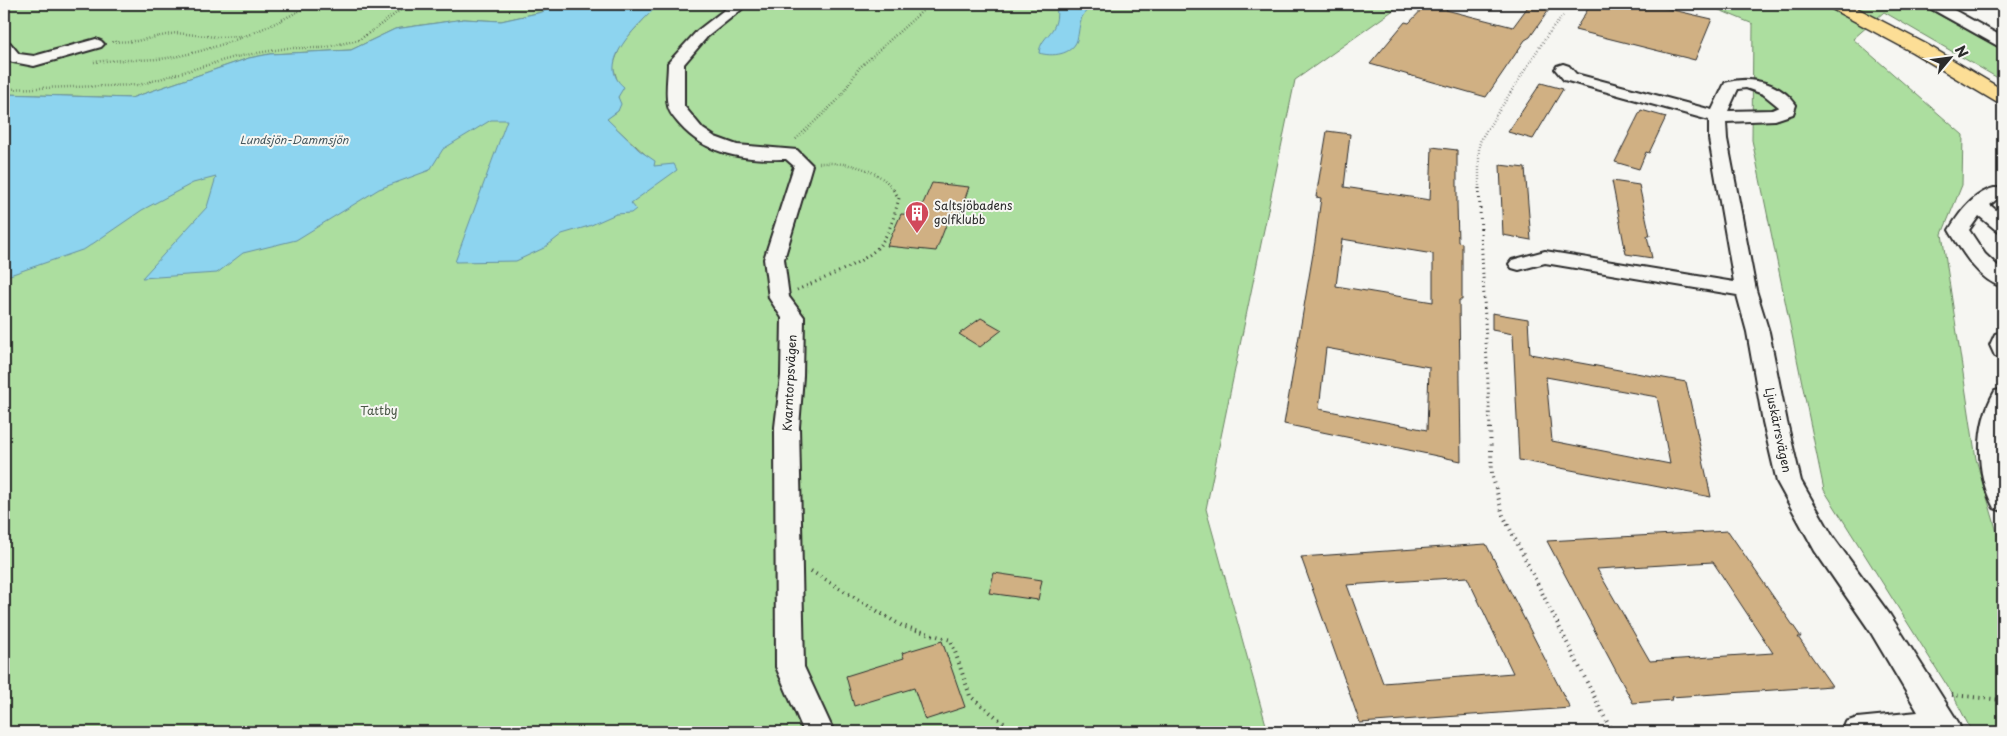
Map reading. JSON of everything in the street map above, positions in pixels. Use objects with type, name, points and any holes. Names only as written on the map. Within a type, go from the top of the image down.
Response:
[{"type":"main road","points":[[1836,4],[1919,48],[2003,98]]},
{"type":"main road","points":[[1857,16],[2003,114]]},
{"type":"street","points":[[735,4],[734,9],[702,34],[676,63],[676,108],[690,126],[708,141],[733,151],[797,160]]},
{"type":"street","points":[[1933,4],[2003,42]]},
{"type":"street","points":[[4,46],[14,58],[34,61],[96,44]]},
{"type":"street","name":"Ljuskärrsvägen","points":[[1563,69],[1570,77],[1717,117],[1718,139],[1746,290],[1758,332],[1774,422],[1789,482],[1824,544],[1880,624],[1944,728]]},
{"type":"street","name":"Kvarntorpsvägen","points":[[797,160],[800,181],[774,259],[779,298],[793,317],[792,376],[788,426],[790,667],[819,732]]},
{"type":"street","points":[[2003,194],[1994,194],[1975,210],[1959,230],[1970,250],[1989,271],[2003,281]]},
{"type":"street","points":[[1975,210],[2003,226]]},
{"type":"street","points":[[1520,264],[1545,257],[1746,290]]},
{"type":"street","points":[[2003,339],[2001,345],[2003,350]]},
{"type":"street","points":[[2002,485],[1990,450],[1993,420],[2003,397]]},
{"type":"street","points":[[1857,732],[1944,728]]},
{"type":"path","points":[[88,63],[118,59],[174,56],[247,36],[311,4]]},
{"type":"path","points":[[4,89],[139,85],[235,57],[287,48],[322,48],[359,40],[399,14],[408,4]]},
{"type":"path","points":[[779,298],[847,266],[878,248],[894,222],[899,198],[885,179],[840,163],[797,160],[788,146],[840,99],[859,68],[930,4]]},
{"type":"path","points":[[1563,16],[1548,34],[1481,139],[1479,146],[1479,214],[1492,474],[1502,515],[1612,732]]},
{"type":"path","points":[[96,44],[136,41],[176,33],[216,38],[247,36]]},
{"type":"path","points":[[790,558],[902,626],[951,640],[970,696],[1015,732]]},
{"type":"path","points":[[1945,694],[2003,700]]},
{"type":"green space","points":[[4,4],[557,4],[542,12],[501,21],[464,19],[395,29],[351,50],[270,54],[249,58],[131,98],[4,94]]},
{"type":"green space","name":"Tattby","points":[[653,4],[1402,4],[1295,80],[1206,509],[1268,732],[4,732],[4,165],[489,68],[646,155],[606,119],[618,111],[618,83],[613,66],[621,44],[655,7]]},
{"type":"green space","points":[[1705,4],[1919,4],[2003,50],[2003,81],[1884,12],[1853,39],[1963,135],[1962,185],[1942,234],[1976,459],[2003,553],[2003,732],[1972,732],[1953,695],[1824,490],[1752,140],[1753,24]]},
{"type":"water","name":"Lundsjön-Dammsjön","points":[[557,4],[653,4],[656,7],[630,34],[616,56],[614,67],[616,77],[624,87],[618,97],[621,104],[618,111],[607,119],[639,150],[655,161],[654,166],[674,164],[677,170],[631,203],[636,209],[631,213],[616,214],[589,226],[562,234],[544,248],[516,261],[455,262],[507,120],[491,120],[443,149],[430,170],[379,189],[296,240],[243,253],[217,273],[142,278],[207,207],[216,177],[193,183],[142,210],[85,249],[4,277],[4,94],[131,98],[249,58],[270,54],[351,50],[395,29],[464,19],[501,21],[542,12]]},
{"type":"water","points":[[1056,4],[1092,4],[1082,17],[1077,40],[1071,49],[1055,55],[1039,53],[1043,41],[1056,22]]},
{"type":"building","points":[[1427,4],[1451,4],[1446,10],[1513,27],[1530,4],[1553,4],[1530,37],[1525,40],[1486,97],[1370,64],[1405,22],[1409,23]]},
{"type":"building","points":[[1591,4],[1647,4],[1712,19],[1695,60],[1575,30]]},
{"type":"building","points":[[1541,83],[1563,89],[1533,139],[1508,132]]},
{"type":"building","points":[[1641,110],[1666,117],[1649,153],[1646,152],[1639,169],[1615,162]]},
{"type":"building","points":[[1327,131],[1350,134],[1344,187],[1430,200],[1432,147],[1457,150],[1458,242],[1462,243],[1462,300],[1459,300],[1461,461],[1284,424],[1315,242],[1321,198],[1316,197]],"holes":[[[1342,239],[1433,254],[1433,302],[1336,286]],[[1326,348],[1429,367],[1427,430],[1319,409]]]},
{"type":"building","points":[[1500,165],[1525,168],[1531,240],[1503,235]]},
{"type":"building","points":[[1612,181],[1639,185],[1650,236],[1647,236],[1652,258],[1626,254]]},
{"type":"building","name":"Saltsjöbadens golfklubb","points":[[932,183],[969,187],[957,221],[948,220],[936,251],[887,246],[901,214],[918,215]]},
{"type":"building","points":[[1492,313],[1528,319],[1530,354],[1686,382],[1711,497],[1519,460],[1513,334],[1492,330]],"holes":[[[1546,377],[1657,397],[1670,464],[1552,441]]]},
{"type":"building","points":[[981,318],[1002,330],[980,347],[959,334]]},
{"type":"building","points":[[1728,531],[1801,637],[1798,637],[1832,686],[1671,697],[1672,700],[1633,703],[1547,541]],"holes":[[[1713,562],[1773,653],[1650,661],[1597,569]]]},
{"type":"building","points":[[1486,544],[1570,708],[1360,723],[1301,557]],"holes":[[[1467,577],[1513,673],[1383,683],[1347,585]]]},
{"type":"building","points":[[994,573],[1042,580],[1038,600],[989,593]]},
{"type":"building","points":[[942,641],[965,707],[925,720],[914,688],[854,706],[846,676],[904,658],[902,653]]},
{"type":"place","name":"Saltsjöbadens golfklubb","points":[[917,234]]}]
